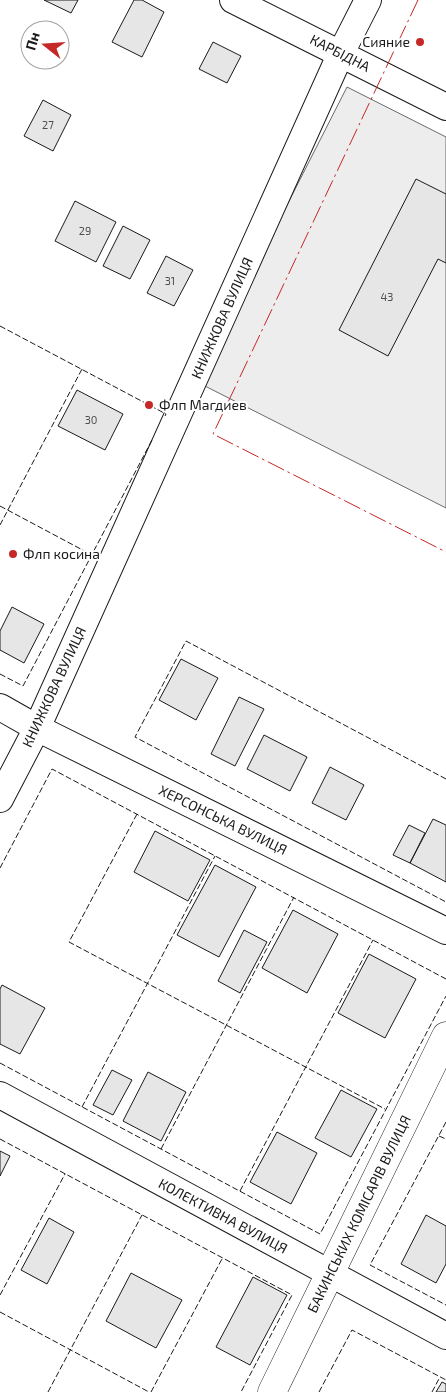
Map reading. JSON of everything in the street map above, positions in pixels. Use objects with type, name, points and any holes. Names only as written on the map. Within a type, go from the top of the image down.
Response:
[{"type":"street","name":"КАРБІДНА","points":[[233,0],[446,107]]},
{"type":"street","name":"КНИЖКОВА ВУЛИЦЯ","points":[[0,799],[37,728],[341,53],[368,0]]},
{"type":"street","name":"ХЕРСОНСЬКА ВУЛИЦЯ","points":[[0,707],[37,728],[446,931]]},
{"type":"street","name":"БАКИНСЬКИХ КОМІСАРІВ ВУЛИЦЯ","points":[[272,1392],[446,1036]]},
{"type":"street","name":"КОЛЕКТИВНА ВУЛИЦЯ","points":[[0,1095],[446,1336]]},
{"type":"shaded area","points":[[347,87],[446,137],[446,508],[197,382]]},
{"type":"building","points":[[44,0],[78,0],[71,13]]},
{"type":"building","points":[[134,0],[142,0],[164,12],[142,57],[112,42]]},
{"type":"building","points":[[213,42],[241,56],[227,83],[199,69]]},
{"type":"building","points":[[43,100],[71,115],[53,151],[24,136]]},
{"type":"building","points":[[416,179],[446,194],[446,263],[438,259],[388,356],[339,330]]},
{"type":"building","points":[[75,201],[116,222],[96,262],[55,241]]},
{"type":"building","points":[[123,226],[150,240],[130,279],[103,266]]},
{"type":"building","points":[[166,256],[193,270],[174,306],[147,293]]},
{"type":"building","points":[[77,390],[123,414],[105,450],[58,426]]},
{"type":"building","points":[[12,607],[44,624],[24,663],[0,650],[0,631]]},
{"type":"building","points":[[181,659],[218,678],[196,720],[159,700]]},
{"type":"building","points":[[239,697],[264,709],[235,766],[211,754]]},
{"type":"building","points":[[264,735],[307,757],[290,791],[247,769]]},
{"type":"building","points":[[330,767],[364,785],[346,820],[312,803]]},
{"type":"building","points":[[433,819],[446,825],[446,882],[410,863]]},
{"type":"building","points":[[409,825],[425,833],[410,863],[393,855]]},
{"type":"building","points":[[155,831],[210,860],[188,901],[134,872]]},
{"type":"building","points":[[215,865],[256,887],[219,957],[177,935]]},
{"type":"building","points":[[293,910],[338,934],[307,993],[262,968]]},
{"type":"building","points":[[244,930],[267,942],[240,993],[218,981]]},
{"type":"building","points":[[369,954],[416,979],[385,1038],[338,1013]]},
{"type":"building","points":[[2,985],[45,1008],[20,1054],[0,1044],[0,989]]},
{"type":"building","points":[[112,1070],[132,1080],[113,1115],[93,1105]]},
{"type":"building","points":[[148,1072],[186,1092],[161,1141],[123,1121]]},
{"type":"building","points":[[341,1090],[377,1109],[351,1157],[315,1138]]},
{"type":"building","points":[[277,1132],[317,1153],[291,1204],[250,1182]]},
{"type":"building","points":[[0,1151],[10,1156],[0,1176]]},
{"type":"building","points":[[426,1215],[446,1226],[446,1264],[436,1283],[401,1264]]},
{"type":"building","points":[[49,1218],[74,1232],[47,1284],[21,1270]]},
{"type":"building","points":[[131,1273],[182,1300],[156,1348],[106,1321]]},
{"type":"building","points":[[253,1277],[287,1295],[250,1365],[216,1347]]},
{"type":"building","points":[[442,1382],[446,1384],[446,1392],[436,1392]]},
{"type":"fence","points":[[0,326],[166,414],[165,416]]},
{"type":"fence","points":[[0,525],[82,369]]},
{"type":"fence","points":[[0,674],[23,686],[152,440]]},
{"type":"fence","points":[[0,506],[92,555]]},
{"type":"fence","points":[[446,779],[186,641],[135,737],[446,902]]},
{"type":"fence","points":[[0,868],[52,769],[446,979]]},
{"type":"fence","points":[[137,814],[69,942],[385,1109]]},
{"type":"fence","points":[[82,1107],[215,856]]},
{"type":"fence","points":[[161,1149],[294,897]]},
{"type":"fence","points":[[240,1191],[373,940]]},
{"type":"fence","points":[[0,1063],[320,1234],[446,996]]},
{"type":"fence","points":[[446,1122],[370,1265],[446,1305]]},
{"type":"fence","points":[[439,1136],[446,1139]]},
{"type":"fence","points":[[0,1139],[292,1295],[241,1392]]},
{"type":"fence","points":[[0,1295],[65,1174]]},
{"type":"fence","points":[[48,1392],[142,1215]]},
{"type":"fence","points":[[151,1392],[223,1257]]},
{"type":"fence","points":[[0,1312],[149,1392]]},
{"type":"fence","points":[[319,1392],[352,1330],[446,1380]]},
{"type":"fence","points":[[432,1392],[440,1377]]},
{"type":"power","points":[[418,0],[213,434],[446,552]]},
{"type":"place","name":"Сияние","points":[[420,42]]},
{"type":"place","name":"Флп Магдиев","points":[[149,405]]},
{"type":"place","name":"Флп косина","points":[[13,554]]}]
